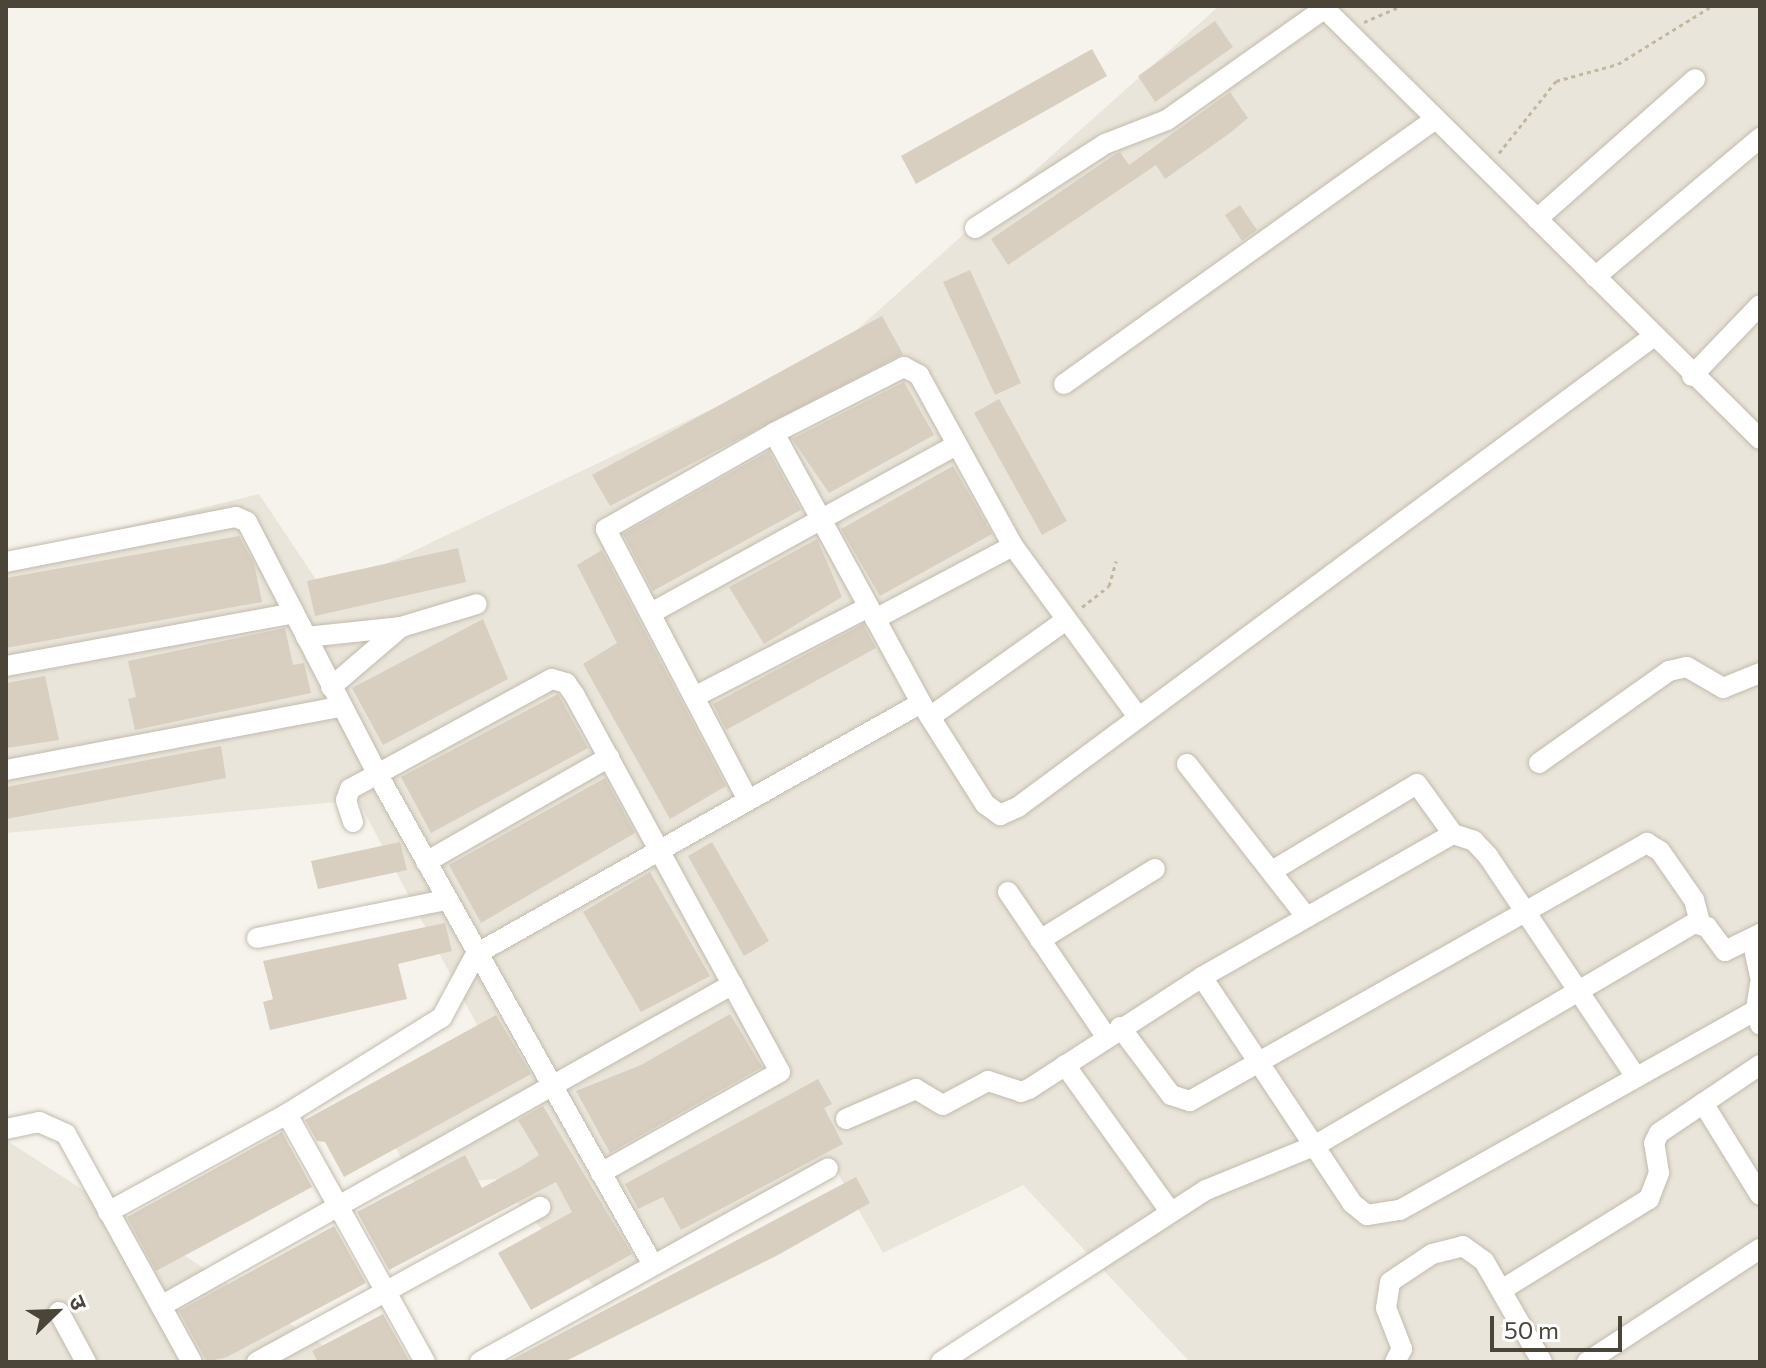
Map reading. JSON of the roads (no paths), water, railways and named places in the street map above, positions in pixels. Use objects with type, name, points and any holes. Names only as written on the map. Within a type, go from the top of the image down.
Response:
[{"type":"street","points":[[975,228],[1105,144],[1167,120],[1324,7],[1692,376],[1760,439]]},
{"type":"street","points":[[1537,219],[1695,79]]},
{"type":"street","points":[[1064,384],[1435,119]]},
{"type":"street","points":[[1595,277],[1760,138]]},
{"type":"street","points":[[1692,376],[1760,305]]},
{"type":"street","points":[[774,433],[926,710],[985,804],[1000,815],[1018,807],[1654,336]]},
{"type":"street","points":[[748,800],[606,529],[774,433],[904,367],[919,375],[1013,546],[1138,717]]},
{"type":"street","points":[[651,613],[956,445]]},
{"type":"street","points":[[6,562],[236,517],[252,530],[341,707],[446,900],[652,1263]]},
{"type":"street","points":[[694,697],[1013,546]]},
{"type":"street","points":[[306,637],[401,627],[477,604]]},
{"type":"street","points":[[6,666],[294,613]]},
{"type":"street","points":[[108,1212],[287,1114],[442,1017],[476,954],[748,800],[926,710],[1066,620]]},
{"type":"street","points":[[331,687],[401,627]]},
{"type":"street","points":[[1539,763],[1669,671],[1687,667],[1710,685],[1723,688],[1760,673]]},
{"type":"street","points":[[353,822],[346,793],[552,679],[571,690],[780,1072],[601,1173]]},
{"type":"street","points":[[6,770],[341,707]]},
{"type":"street","points":[[426,862],[609,757]]},
{"type":"street","points":[[1187,764],[1305,915]]},
{"type":"street","points":[[1272,871],[1417,784],[1453,834],[1474,841],[1488,856],[1577,994],[1635,1076]]},
{"type":"street","points":[[846,1119],[916,1089],[943,1105],[988,1081],[1021,1092],[1113,1031],[1305,915],[1453,834]]},
{"type":"street","points":[[1008,892],[1040,940],[1113,1031],[1180,1101],[1201,1097],[1521,910],[1647,843],[1660,851],[1694,900],[1700,923],[1725,951],[1756,936],[1760,977]]},
{"type":"street","points":[[1040,940],[1155,869]]},
{"type":"street","points":[[257,938],[446,900]]},
{"type":"street","points":[[941,1362],[1170,1211],[1225,1179],[1316,1145],[1700,923]]},
{"type":"street","points":[[1202,977],[1261,1060],[1352,1203],[1367,1215],[1383,1216],[1635,1076],[1758,1017],[1760,984]]},
{"type":"street","points":[[161,1306],[733,984]]},
{"type":"street","points":[[1065,1065],[1170,1211]]},
{"type":"street","points":[[1503,1289],[1649,1199],[1659,1173],[1654,1143],[1659,1133],[1760,1065]]},
{"type":"street","points":[[1703,1103],[1760,1195]]},
{"type":"street","points":[[287,1114],[425,1362]]},
{"type":"street","points":[[6,1129],[39,1122],[66,1134],[192,1362]]},
{"type":"street","points":[[480,1362],[652,1263],[828,1168]]},
{"type":"street","points":[[257,1362],[540,1207]]},
{"type":"street","points":[[1395,1362],[1401,1340],[1385,1295],[1402,1270],[1432,1254],[1463,1246],[1484,1261],[1503,1289],[1542,1362]]},
{"type":"street","points":[[1587,1362],[1760,1249]]},
{"type":"street","points":[[59,1312],[86,1362]]}]
